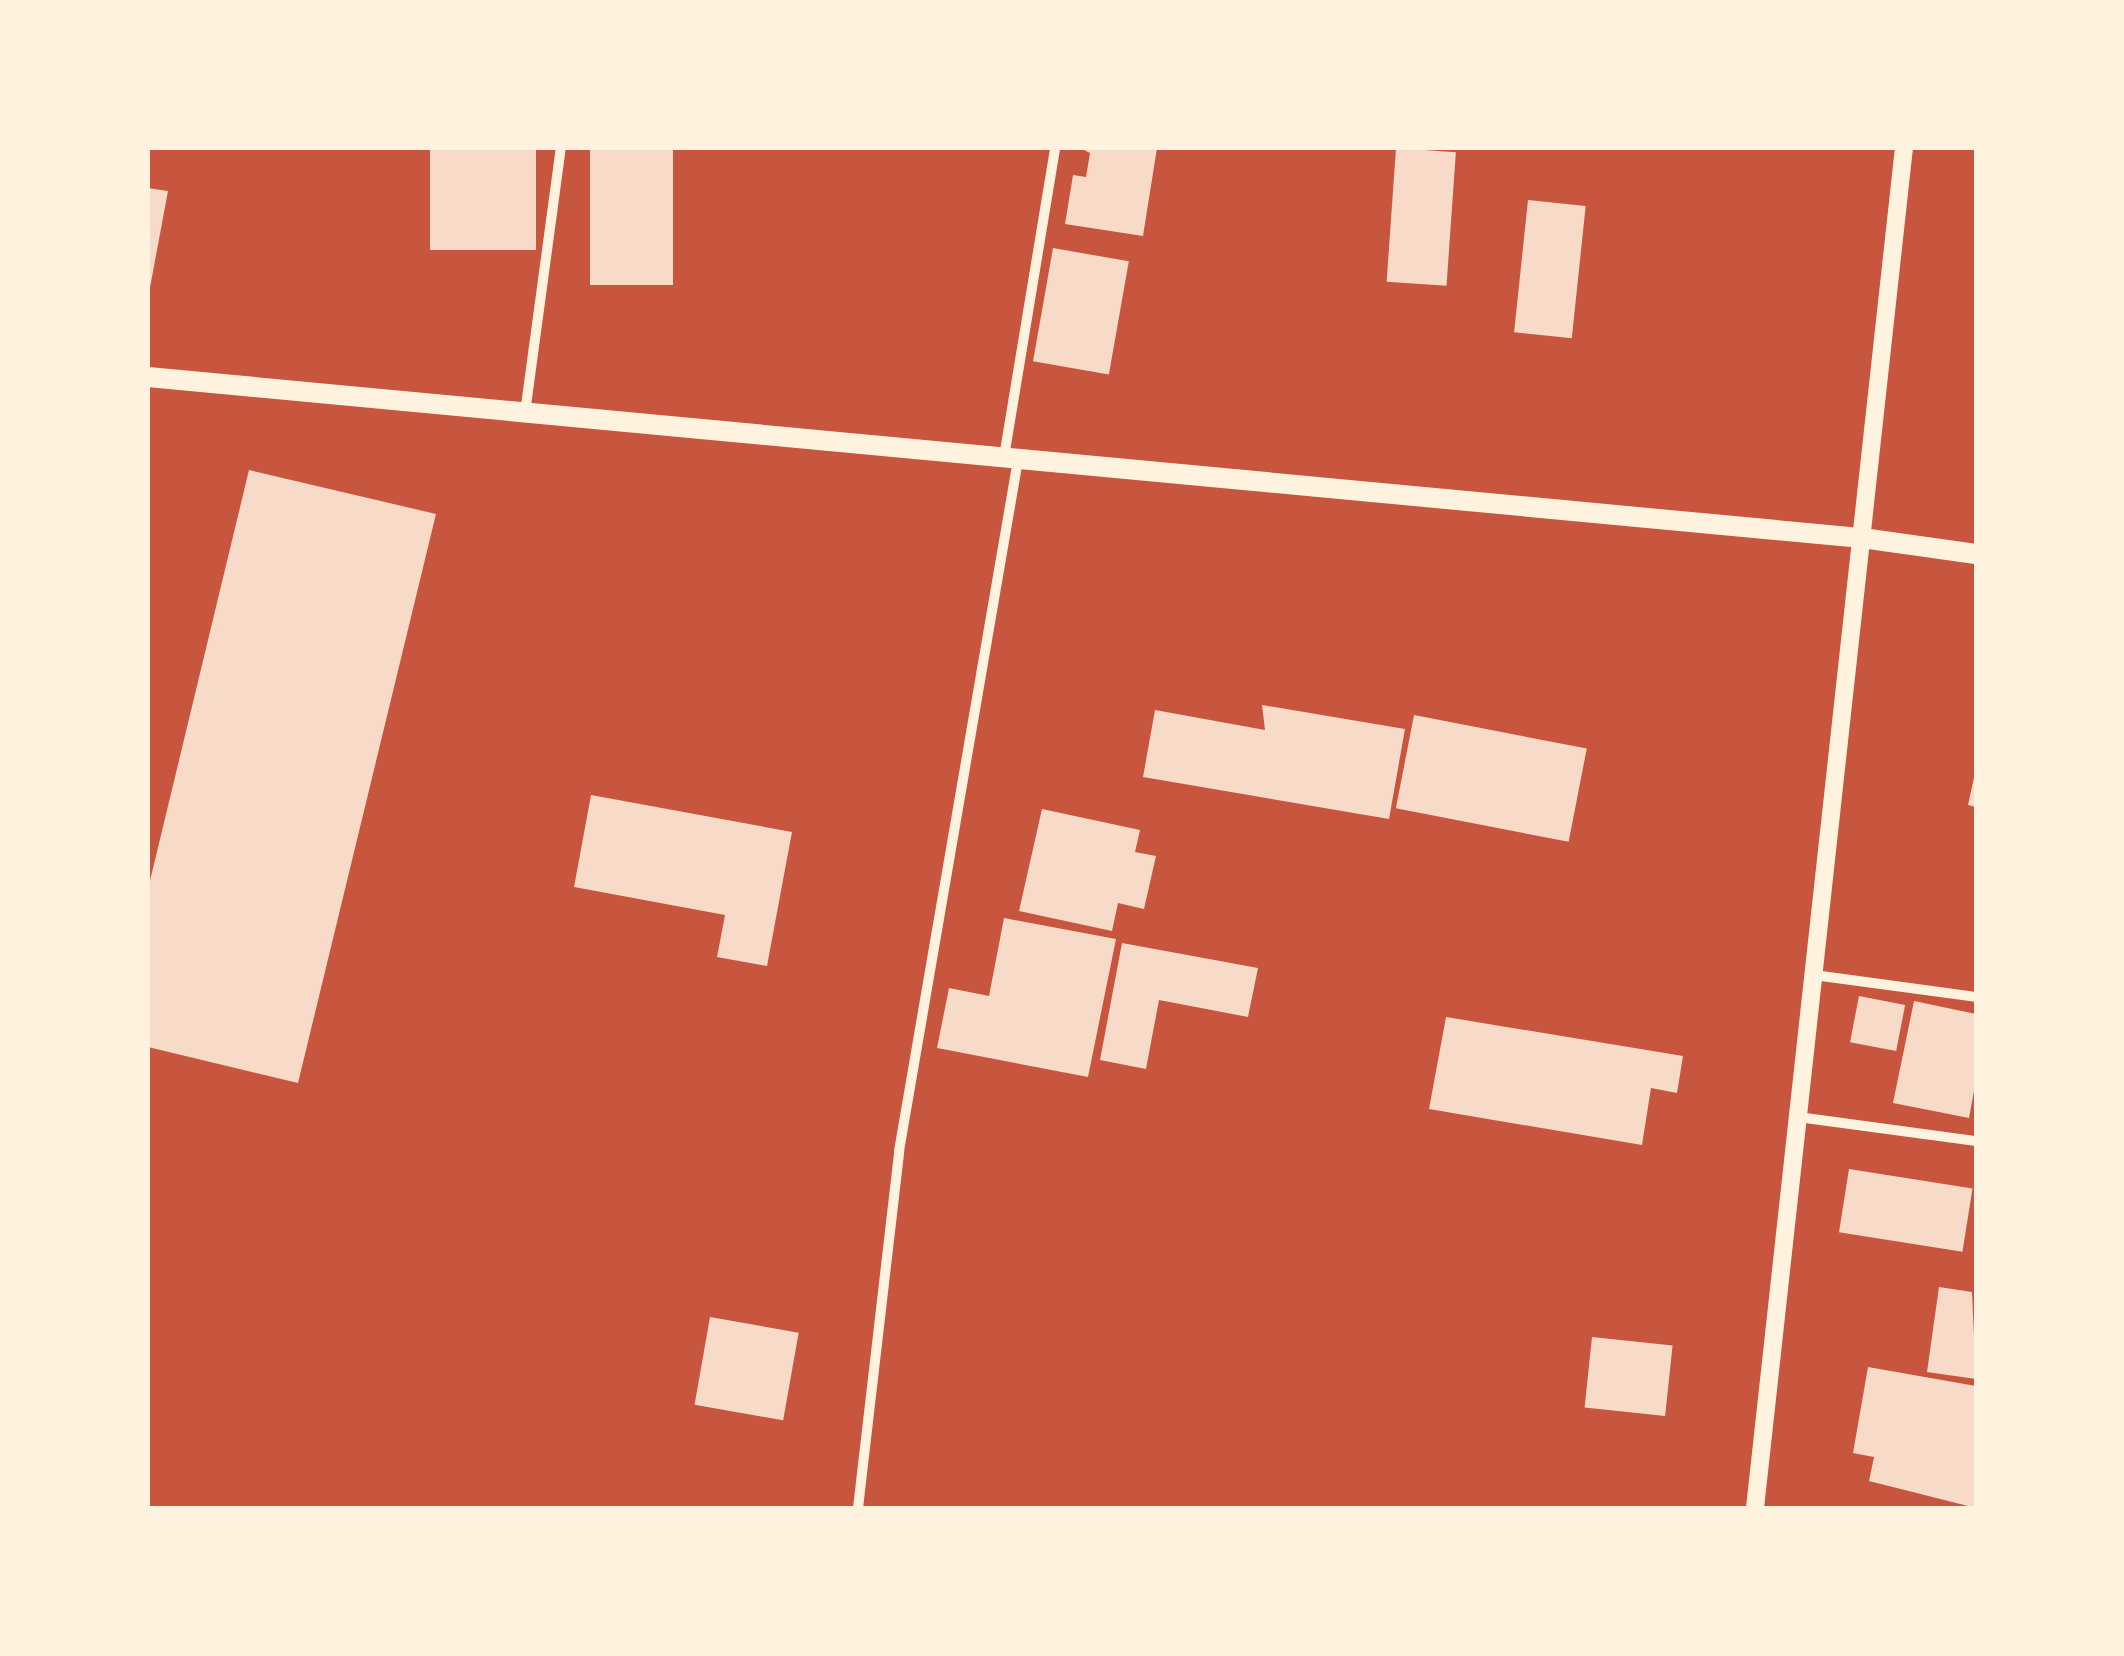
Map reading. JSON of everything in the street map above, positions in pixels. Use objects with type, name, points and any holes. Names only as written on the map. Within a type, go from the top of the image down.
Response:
[{"type":"main road","points":[[148,377],[1862,538],[1976,554]]},
{"type":"street","points":[[526,413],[561,148]]},
{"type":"street","points":[[858,1508],[900,1151],[1011,459],[1055,148]]},
{"type":"street","points":[[1754,1508],[1904,148]]},
{"type":"street","points":[[1814,975],[1976,997]]},
{"type":"street","points":[[1798,1117],[1976,1141]]},
{"type":"building","points":[[430,148],[536,148],[536,250],[430,250]]},
{"type":"building","points":[[590,148],[673,148],[673,285],[590,285]]},
{"type":"building","points":[[1080,148],[1157,148],[1143,236],[1065,224],[1073,175],[1086,177],[1090,153]]},
{"type":"building","points":[[1396,148],[1456,152],[1447,286],[1387,282]]},
{"type":"building","points":[[148,188],[168,191],[149,293],[148,292]]},
{"type":"building","points":[[1528,200],[1586,206],[1572,338],[1514,332]]},
{"type":"building","points":[[1053,248],[1129,261],[1109,375],[1033,361]]},
{"type":"building","points":[[249,470],[436,514],[298,1083],[148,1047],[148,889]]},
{"type":"building","points":[[1262,705],[1405,729],[1389,819],[1143,777],[1155,710],[1265,730]]},
{"type":"building","points":[[1414,715],[1587,749],[1569,842],[1396,808]]},
{"type":"building","points":[[1976,774],[1976,807],[1968,805]]},
{"type":"building","points":[[591,795],[792,832],[767,966],[717,957],[725,915],[574,887]]},
{"type":"building","points":[[1042,809],[1140,830],[1135,852],[1156,856],[1144,909],[1118,903],[1112,931],[1019,911]]},
{"type":"building","points":[[1004,918],[1116,939],[1088,1077],[937,1048],[949,988],[989,996]]},
{"type":"building","points":[[1122,943],[1258,968],[1248,1017],[1159,1000],[1146,1069],[1100,1060]]},
{"type":"building","points":[[1859,996],[1905,1005],[1896,1051],[1850,1042]]},
{"type":"building","points":[[1914,1001],[1976,1014],[1976,1080],[1969,1118],[1893,1103]]},
{"type":"building","points":[[1446,1017],[1683,1056],[1677,1093],[1651,1088],[1642,1145],[1429,1109]]},
{"type":"building","points":[[1849,1169],[1972,1189],[1962,1252],[1839,1232]]},
{"type":"building","points":[[1939,1287],[1972,1292],[1976,1379],[1927,1372]]},
{"type":"building","points":[[710,1317],[799,1333],[783,1420],[695,1405]]},
{"type":"building","points":[[1592,1337],[1673,1345],[1665,1416],[1585,1408]]},
{"type":"building","points":[[1868,1367],[1976,1386],[1976,1508],[1869,1481],[1874,1457],[1853,1453]]}]
